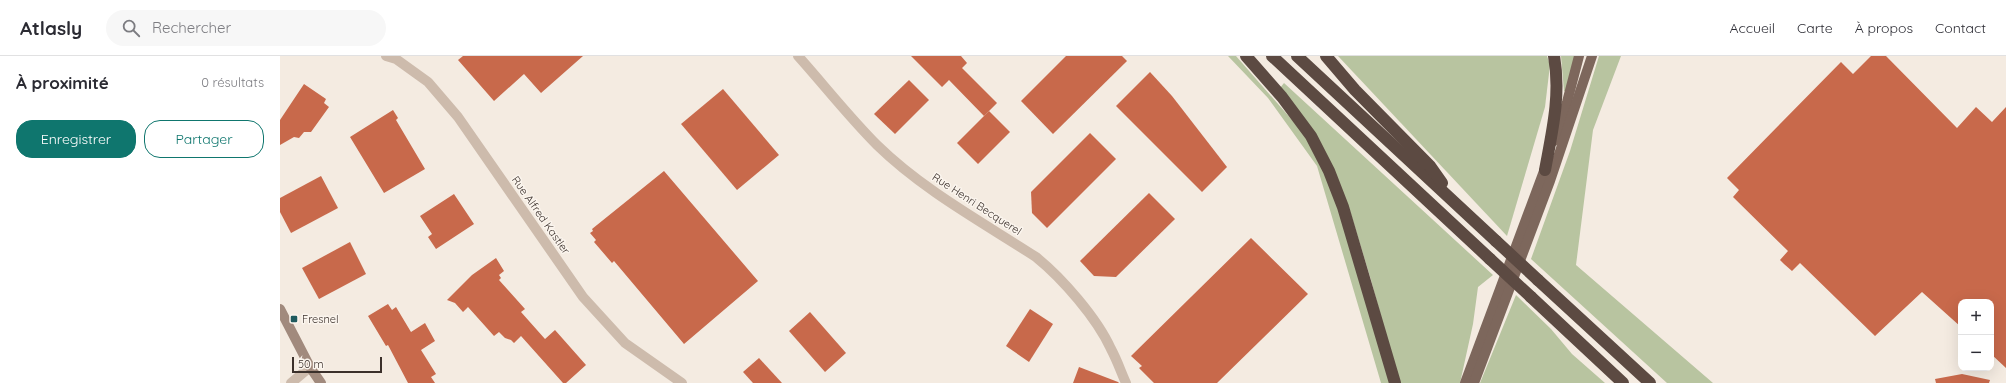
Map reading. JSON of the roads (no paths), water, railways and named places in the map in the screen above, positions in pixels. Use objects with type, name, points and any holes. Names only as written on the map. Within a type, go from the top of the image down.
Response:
[{"type":"highway","points":[[1246,56],[1282,97],[1307,130],[1329,171],[1343,207],[1395,383]]},
{"type":"highway","points":[[1272,56],[1623,383]]},
{"type":"highway","points":[[1297,56],[1650,383]]},
{"type":"highway","points":[[1326,56],[1355,90],[1430,166],[1454,201]]},
{"type":"highway","points":[[1545,170],[1557,104],[1558,75],[1554,56]]},
{"type":"main road","points":[[1465,383],[1545,170],[1567,102],[1579,56]]},
{"type":"main road","points":[[1474,383],[1550,181],[1592,56]]},
{"type":"street","name":"Rue Alfred Kastler","points":[[386,56],[396,59],[428,82],[458,117],[583,297],[626,343],[682,383]]},
{"type":"street","name":"Rue Henri Becquerel","points":[[798,56],[877,145],[901,166],[934,191],[1036,257],[1048,267],[1089,315],[1111,348],[1126,383]]},
{"type":"street","points":[[280,309],[310,367],[321,383]]},
{"type":"street","points":[[291,383],[310,367]]},
{"type":"place","name":"Fresnel","points":[[294,319]]}]
